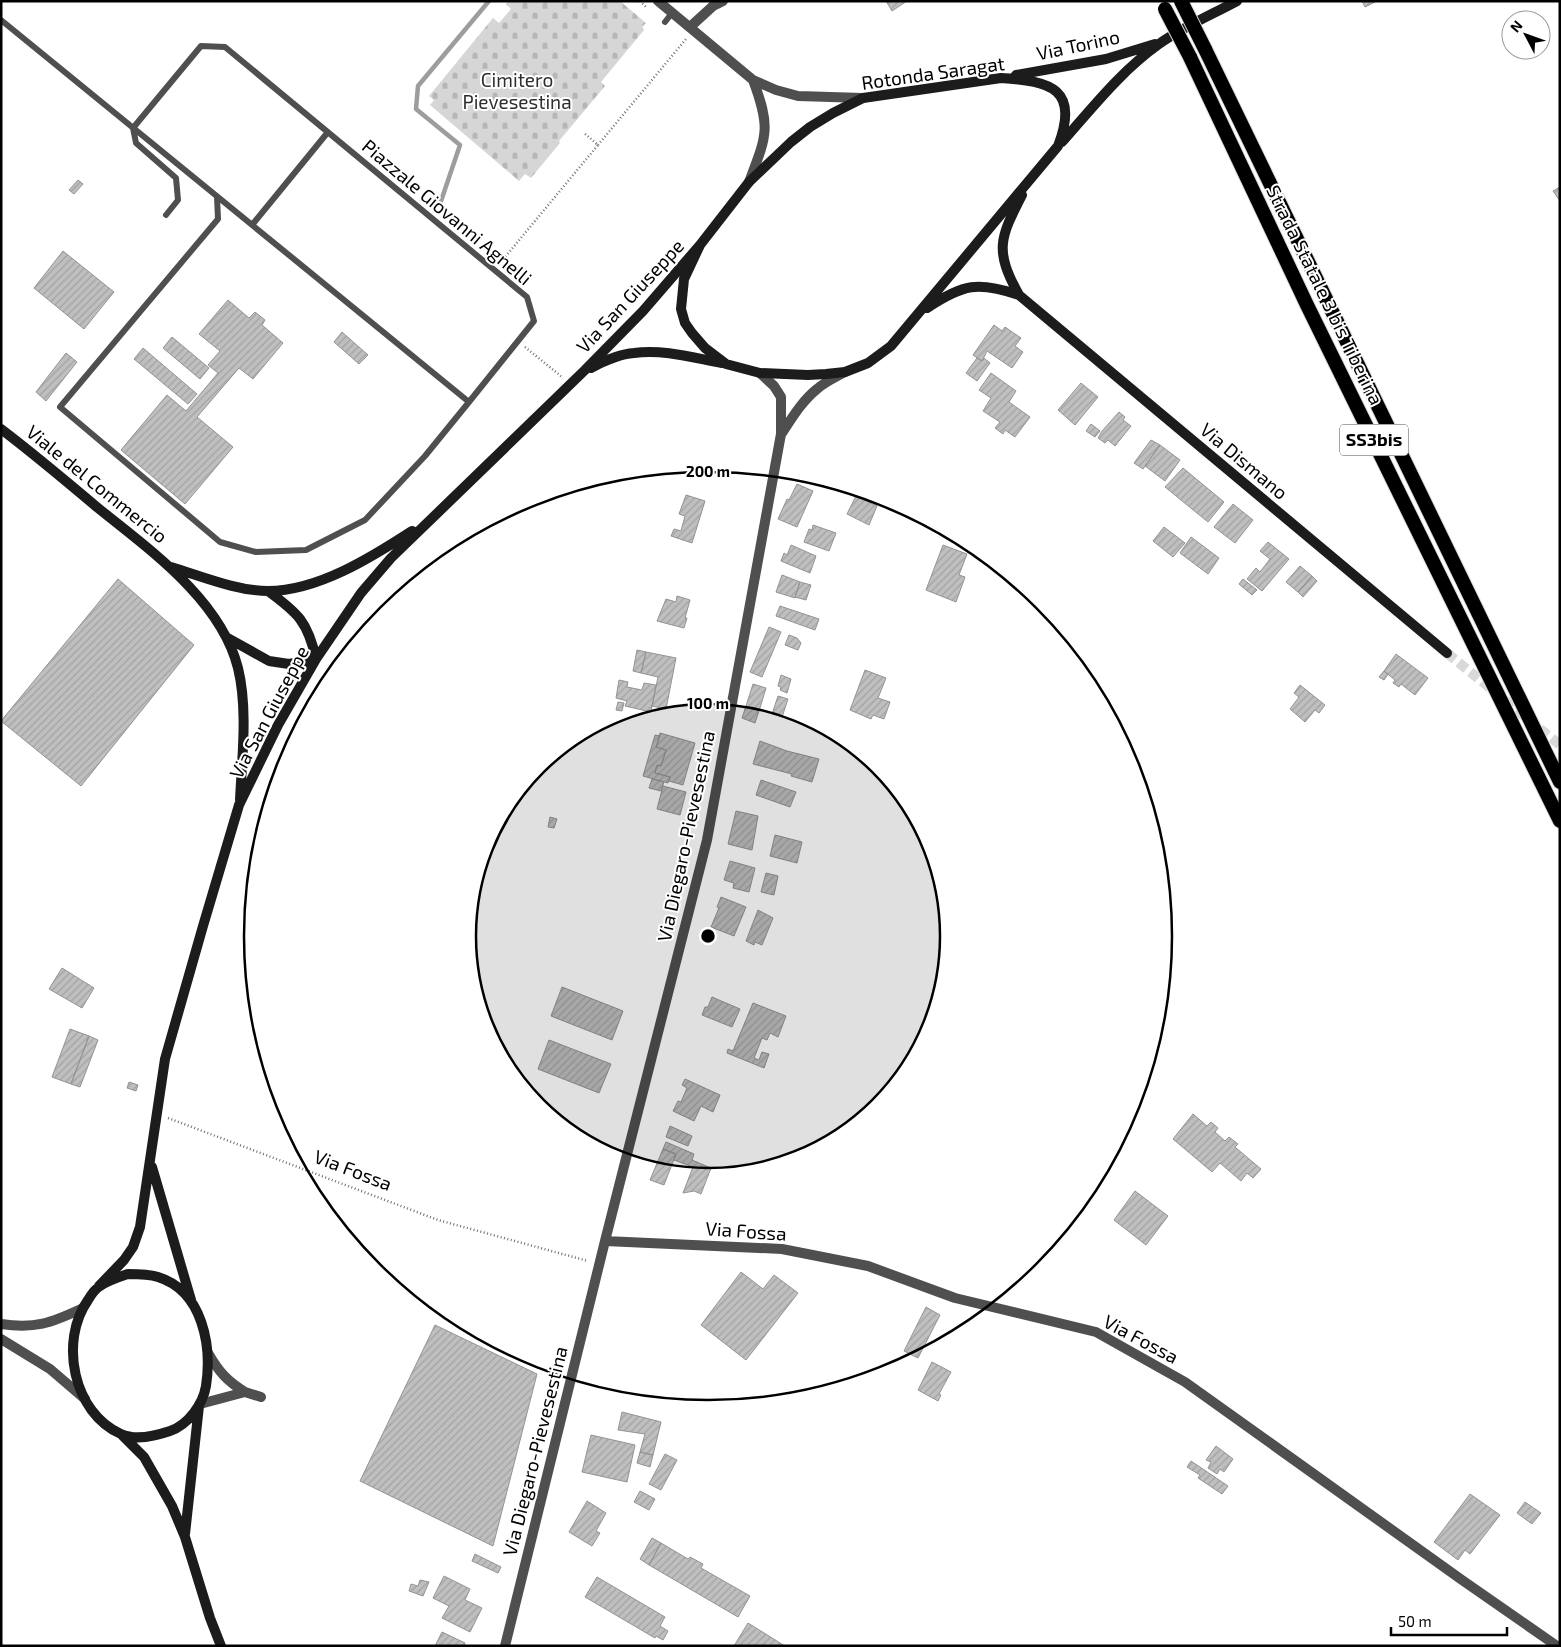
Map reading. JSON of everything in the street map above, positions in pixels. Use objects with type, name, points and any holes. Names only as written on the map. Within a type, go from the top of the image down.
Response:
[{"type":"highway","name":"Strada Statale 3 bis Tiberina","points":[[1181,1],[1206,49],[1560,782]]},
{"type":"highway","name":"Strada Statale 3 bis Tiberina","points":[[1163,5],[1190,57],[1303,296],[1560,821]]},
{"type":"main road","name":"Via Torino","points":[[1058,146],[1128,68],[1161,42],[1237,1]]},
{"type":"main road","name":"Via Torino","points":[[1001,78],[1106,59],[1161,42]]},
{"type":"main road","name":"Rotonda Saragat","points":[[1001,78],[1043,83],[1061,97],[1065,105],[1066,118],[1058,146],[891,346],[868,363],[844,372],[808,375],[760,373],[726,364],[705,348],[685,322],[681,309],[684,280],[700,245],[749,182],[791,142],[810,127],[863,98],[1001,78]]},
{"type":"main road","name":"Via Dismano","points":[[1030,179],[1006,226],[1002,241],[1002,257],[1008,275],[1019,295],[1447,653]]},
{"type":"main road","name":"Via San Giuseppe","points":[[99,1286],[124,1260],[133,1247],[140,1227],[165,1059],[239,805],[278,725],[316,659],[361,593],[392,558],[585,370],[643,310],[700,245]]},
{"type":"main road","name":"Via Dismano","points":[[918,314],[944,297],[967,287],[983,286],[998,288],[1019,295]]},
{"type":"main road","name":"Via San Giuseppe","points":[[585,370],[612,358],[634,353],[665,352],[726,364]]},
{"type":"main road","name":"Viale del Commercio","points":[[1,430],[17,441],[170,567],[203,604],[226,637],[238,668],[243,709],[243,753],[239,805]]},
{"type":"main road","name":"Viale del Commercio","points":[[170,567],[234,585],[268,591],[299,586],[336,574],[372,556],[427,522]]},
{"type":"main road","name":"Viale del Commercio","points":[[226,637],[269,661],[289,664],[316,659],[306,626],[290,606],[268,591]]},
{"type":"main road","name":"Via San Giuseppe","points":[[151,1163],[191,1301]]},
{"type":"main road","points":[[185,1537],[189,1486],[200,1404],[206,1382],[208,1353],[200,1316],[191,1301],[179,1289],[160,1277],[128,1274],[99,1286],[81,1309],[76,1325],[72,1355],[76,1374],[85,1399],[94,1413],[104,1423],[122,1434],[144,1457],[172,1506],[185,1537],[210,1618],[221,1646]]},
{"type":"main road","points":[[122,1434],[142,1438],[160,1435],[176,1429],[188,1420],[200,1404]]},
{"type":"street","points":[[658,1],[753,80],[776,90],[798,96],[863,98]]},
{"type":"street","points":[[690,27],[713,6],[723,1]]},
{"type":"street","points":[[749,182],[763,146],[766,129],[765,115],[753,80]]},
{"type":"street","name":"Via Diegaro-Pievesestina","points":[[781,434],[800,406],[818,388],[844,372]]},
{"type":"street","name":"Via Diegaro-Pievesestina","points":[[505,1646],[599,1264],[707,840],[781,434],[781,397],[774,386],[760,373]]},
{"type":"street","name":"Via Fossa","points":[[605,1241],[782,1250],[868,1266],[955,1298],[1096,1332],[1185,1382],[1557,1646]]},
{"type":"street","points":[[1,1324],[17,1327],[37,1326],[53,1322],[81,1309]]},
{"type":"street","points":[[1,1339],[50,1369],[85,1399]]},
{"type":"street","points":[[208,1353],[220,1373],[233,1384],[245,1392],[261,1397]]},
{"type":"street","points":[[200,1404],[245,1392]]},
{"type":"lane","points":[[665,22],[672,13]]},
{"type":"lane","points":[[1,20],[468,402],[425,456],[365,520],[306,550],[256,552],[220,542],[60,407],[218,219],[217,197]]},
{"type":"lane","name":"Piazzale Giovanni Agnelli","points":[[133,128],[201,46],[225,47],[527,297],[534,321],[468,402]]},
{"type":"lane","points":[[133,128],[136,143],[176,178],[178,200],[166,215]]},
{"type":"lane","points":[[252,225],[328,132]]},
{"type":"lane","points":[[1,424],[17,441]]},
{"type":"path","points":[[494,269],[686,39]]},
{"type":"path","points":[[584,133],[598,145]]},
{"type":"path","name":"Via Fossa","points":[[156,1114],[438,1220],[599,1264]]},
{"type":"green space","name":"Cimitero Pievesestina","points":[[509,1],[620,1],[646,23],[642,27],[644,30],[601,82],[605,86],[559,141],[560,143],[531,178],[525,174],[519,181],[430,105],[434,100],[429,96],[493,18],[499,23],[511,9],[506,4]]},
{"type":"building","points":[[886,1],[907,1],[892,11]]},
{"type":"building","points":[[1362,1],[1377,1],[1365,7]]},
{"type":"building","points":[[78,180],[83,184],[74,194],[69,190]]},
{"type":"building","points":[[1560,187],[1560,201],[1553,191]]},
{"type":"building","points":[[63,251],[114,292],[84,329],[34,288]]},
{"type":"building","points":[[228,300],[249,318],[255,312],[265,320],[262,325],[283,343],[253,379],[239,368],[197,417],[233,447],[185,504],[121,450],[167,395],[186,411],[218,373],[208,365],[220,351],[199,334]]},
{"type":"building","points":[[994,325],[1002,331],[1005,327],[1021,338],[1015,346],[1023,352],[1012,368],[987,351],[982,361],[973,355]]},
{"type":"building","points":[[342,332],[368,355],[359,364],[334,342]]},
{"type":"building","points":[[172,337],[209,368],[200,379],[163,348]]},
{"type":"building","points":[[143,348],[197,394],[188,404],[134,359]]},
{"type":"building","points":[[66,353],[77,362],[46,401],[36,392]]},
{"type":"building","points":[[977,358],[982,361],[984,358],[990,363],[977,381],[966,373]]},
{"type":"building","points":[[991,373],[1016,391],[1009,402],[1030,417],[1015,437],[1005,430],[1003,434],[995,428],[1000,422],[983,411],[991,398],[979,390]]},
{"type":"building","points":[[1081,383],[1098,397],[1075,425],[1058,410]]},
{"type":"building","points":[[1119,412],[1125,417],[1123,420],[1131,426],[1115,446],[1108,440],[1105,443],[1098,438]]},
{"type":"building","points":[[1091,424],[1100,431],[1095,437],[1086,431]]},
{"type":"building","points":[[1151,440],[1160,445],[1143,469],[1134,463]]},
{"type":"building","points":[[1160,445],[1180,460],[1165,481],[1145,466]]},
{"type":"building","points":[[1183,468],[1224,502],[1208,522],[1165,487]]},
{"type":"building","points":[[797,484],[813,491],[797,527],[778,519],[787,499],[789,500]]},
{"type":"building","points":[[686,495],[705,501],[692,543],[671,536],[674,529],[681,531],[685,516],[679,514]]},
{"type":"building","points":[[856,496],[877,506],[869,525],[847,514]]},
{"type":"building","points":[[1233,504],[1253,520],[1235,543],[1214,527]]},
{"type":"building","points":[[813,525],[836,533],[829,551],[804,542],[809,529],[812,530]]},
{"type":"building","points":[[1164,527],[1185,543],[1173,557],[1153,541]]},
{"type":"building","points":[[1191,537],[1219,558],[1208,574],[1180,553]]},
{"type":"building","points":[[1268,542],[1289,559],[1262,591],[1247,579],[1256,568],[1260,572],[1270,559],[1260,551]]},
{"type":"building","points":[[791,545],[816,556],[810,573],[781,561],[784,553],[787,555]]},
{"type":"building","points":[[943,545],[967,554],[959,575],[965,577],[956,602],[926,590]]},
{"type":"building","points":[[1300,566],[1312,576],[1298,592],[1286,582]]},
{"type":"building","points":[[782,575],[800,582],[795,598],[776,592]]},
{"type":"building","points":[[1312,576],[1317,581],[1303,597],[1298,592]]},
{"type":"building","points":[[118,579],[194,645],[81,786],[1,721]]},
{"type":"building","points":[[1243,579],[1257,590],[1252,595],[1239,584]]},
{"type":"building","points":[[800,582],[811,585],[806,600],[795,597]]},
{"type":"building","points":[[677,596],[690,600],[684,628],[657,621],[666,599],[676,602]]},
{"type":"building","points":[[780,606],[819,619],[815,630],[776,616]]},
{"type":"building","points":[[769,627],[781,632],[762,677],[750,672]]},
{"type":"building","points":[[789,635],[797,638],[801,643],[798,650],[785,645]]},
{"type":"building","points":[[637,650],[646,652],[641,673],[633,671]]},
{"type":"building","points":[[646,652],[676,658],[666,709],[652,706],[658,677],[641,673]]},
{"type":"building","points":[[1396,654],[1428,678],[1415,695],[1401,684],[1399,687],[1393,683],[1395,680],[1384,671]]},
{"type":"building","points":[[865,670],[886,678],[878,698],[890,702],[884,719],[873,715],[871,719],[850,710]]},
{"type":"building","points":[[1384,671],[1388,674],[1384,680],[1379,677]]},
{"type":"building","points":[[781,675],[791,679],[787,693],[780,690],[781,687],[778,686]]},
{"type":"building","points":[[619,680],[628,682],[627,687],[642,690],[644,683],[656,685],[651,712],[625,706],[627,701],[616,698]]},
{"type":"building","points":[[753,684],[766,688],[759,711],[746,706]]},
{"type":"building","points":[[1300,685],[1325,705],[1319,713],[1315,710],[1305,722],[1290,709],[1299,697],[1294,693]]},
{"type":"building","points":[[778,696],[788,699],[782,717],[772,714]]},
{"type":"building","points":[[618,702],[624,703],[622,711],[616,710]]},
{"type":"building","points":[[746,706],[759,711],[755,723],[742,718]]},
{"type":"building","points":[[660,733],[695,743],[683,785],[669,781],[670,777],[655,773],[657,765],[661,766],[666,750],[656,747]]},
{"type":"building","points":[[655,735],[660,736],[656,747],[666,750],[661,766],[657,765],[655,773],[670,777],[668,783],[643,776]]},
{"type":"building","points":[[760,741],[787,751],[819,759],[812,782],[791,776],[792,774],[753,764]]},
{"type":"building","points":[[652,779],[664,782],[661,791],[649,788]]},
{"type":"building","points":[[761,780],[796,792],[790,807],[756,795]]},
{"type":"building","points":[[663,786],[686,792],[680,815],[657,809]]},
{"type":"building","points":[[736,811],[758,816],[752,850],[728,844]]},
{"type":"building","points":[[550,817],[557,819],[554,828],[548,827]]},
{"type":"building","points":[[775,835],[802,842],[797,863],[770,856]]},
{"type":"building","points":[[730,861],[755,868],[749,892],[733,888],[734,883],[724,880]]},
{"type":"building","points":[[766,873],[778,876],[774,895],[761,892]]},
{"type":"building","points":[[721,897],[746,907],[734,936],[711,927],[719,908],[717,907]]},
{"type":"building","points":[[758,910],[773,918],[762,945],[755,942],[754,945],[746,941]]},
{"type":"building","points":[[62,968],[94,988],[82,1008],[49,989]]},
{"type":"building","points":[[562,987],[623,1011],[612,1040],[551,1016]]},
{"type":"building","points":[[712,997],[740,1009],[732,1027],[702,1015]]},
{"type":"building","points":[[753,1003],[786,1016],[778,1037],[770,1033],[767,1040],[762,1038],[754,1058],[759,1060],[762,1052],[769,1054],[764,1068],[727,1053],[728,1049],[733,1051]]},
{"type":"building","points":[[70,1029],[89,1036],[71,1084],[52,1077]]},
{"type":"building","points":[[89,1036],[98,1040],[80,1087],[71,1084]]},
{"type":"building","points":[[549,1040],[611,1064],[599,1093],[538,1069]]},
{"type":"building","points":[[685,1079],[720,1095],[713,1112],[701,1106],[694,1121],[673,1111],[678,1101],[681,1102],[687,1088],[682,1085]]},
{"type":"building","points":[[129,1082],[138,1085],[136,1091],[127,1088]]},
{"type":"building","points":[[1193,1114],[1207,1126],[1211,1122],[1218,1128],[1215,1132],[1225,1141],[1229,1137],[1238,1144],[1235,1147],[1261,1169],[1253,1178],[1247,1173],[1241,1181],[1220,1163],[1212,1172],[1173,1139]]},
{"type":"building","points":[[670,1126],[692,1136],[688,1146],[666,1137]]},
{"type":"building","points":[[666,1142],[694,1154],[692,1160],[711,1168],[701,1194],[694,1191],[683,1193],[693,1167],[674,1160],[676,1154],[663,1149]]},
{"type":"building","points":[[663,1149],[676,1154],[664,1185],[650,1180]]},
{"type":"building","points":[[1135,1191],[1168,1216],[1146,1245],[1114,1220]]},
{"type":"building","points":[[741,1272],[763,1289],[774,1275],[798,1293],[746,1360],[701,1325]]},
{"type":"building","points":[[926,1307],[940,1315],[918,1358],[904,1351]]},
{"type":"building","points":[[435,1325],[537,1374],[493,1546],[360,1481]]},
{"type":"building","points":[[932,1362],[951,1372],[939,1394],[941,1395],[938,1401],[918,1390]]},
{"type":"building","points":[[622,1412],[661,1422],[653,1455],[640,1452],[645,1434],[618,1430]]},
{"type":"building","points":[[591,1435],[635,1445],[627,1482],[582,1472]]},
{"type":"building","points":[[1216,1446],[1233,1459],[1224,1472],[1220,1469],[1217,1474],[1208,1468],[1211,1462],[1206,1460]]},
{"type":"building","points":[[640,1452],[653,1455],[650,1467],[637,1463]]},
{"type":"building","points":[[665,1454],[677,1460],[661,1490],[649,1484]]},
{"type":"building","points":[[1191,1461],[1228,1486],[1222,1494],[1198,1478],[1200,1475],[1187,1467]]},
{"type":"building","points":[[640,1491],[655,1499],[649,1510],[634,1502]]},
{"type":"building","points":[[1470,1494],[1500,1515],[1470,1554],[1465,1550],[1458,1560],[1434,1542]]},
{"type":"building","points":[[587,1501],[606,1513],[596,1531],[600,1533],[592,1546],[569,1532]]},
{"type":"building","points":[[1525,1502],[1541,1513],[1532,1524],[1517,1513]]},
{"type":"building","points":[[652,1538],[661,1543],[649,1565],[640,1559]]},
{"type":"building","points":[[661,1543],[688,1559],[690,1557],[703,1564],[701,1568],[750,1596],[738,1617],[649,1565]]},
{"type":"building","points":[[475,1554],[501,1567],[498,1573],[472,1561]]},
{"type":"building","points":[[444,1576],[470,1589],[465,1600],[482,1608],[470,1632],[442,1618],[449,1606],[433,1598]]},
{"type":"building","points":[[597,1577],[665,1617],[660,1626],[668,1631],[663,1640],[656,1636],[655,1638],[585,1597]]},
{"type":"building","points":[[420,1580],[429,1582],[423,1596],[409,1591],[411,1584],[418,1586]]},
{"type":"building","points":[[748,1623],[785,1646],[734,1646]]},
{"type":"building","points":[[442,1632],[465,1643],[464,1646],[435,1646]]},
{"type":"waterway","points":[[440,204],[460,145],[416,109],[418,86],[489,1]]},
{"type":"tunnel","points":[[1447,653],[1560,745]]}]
